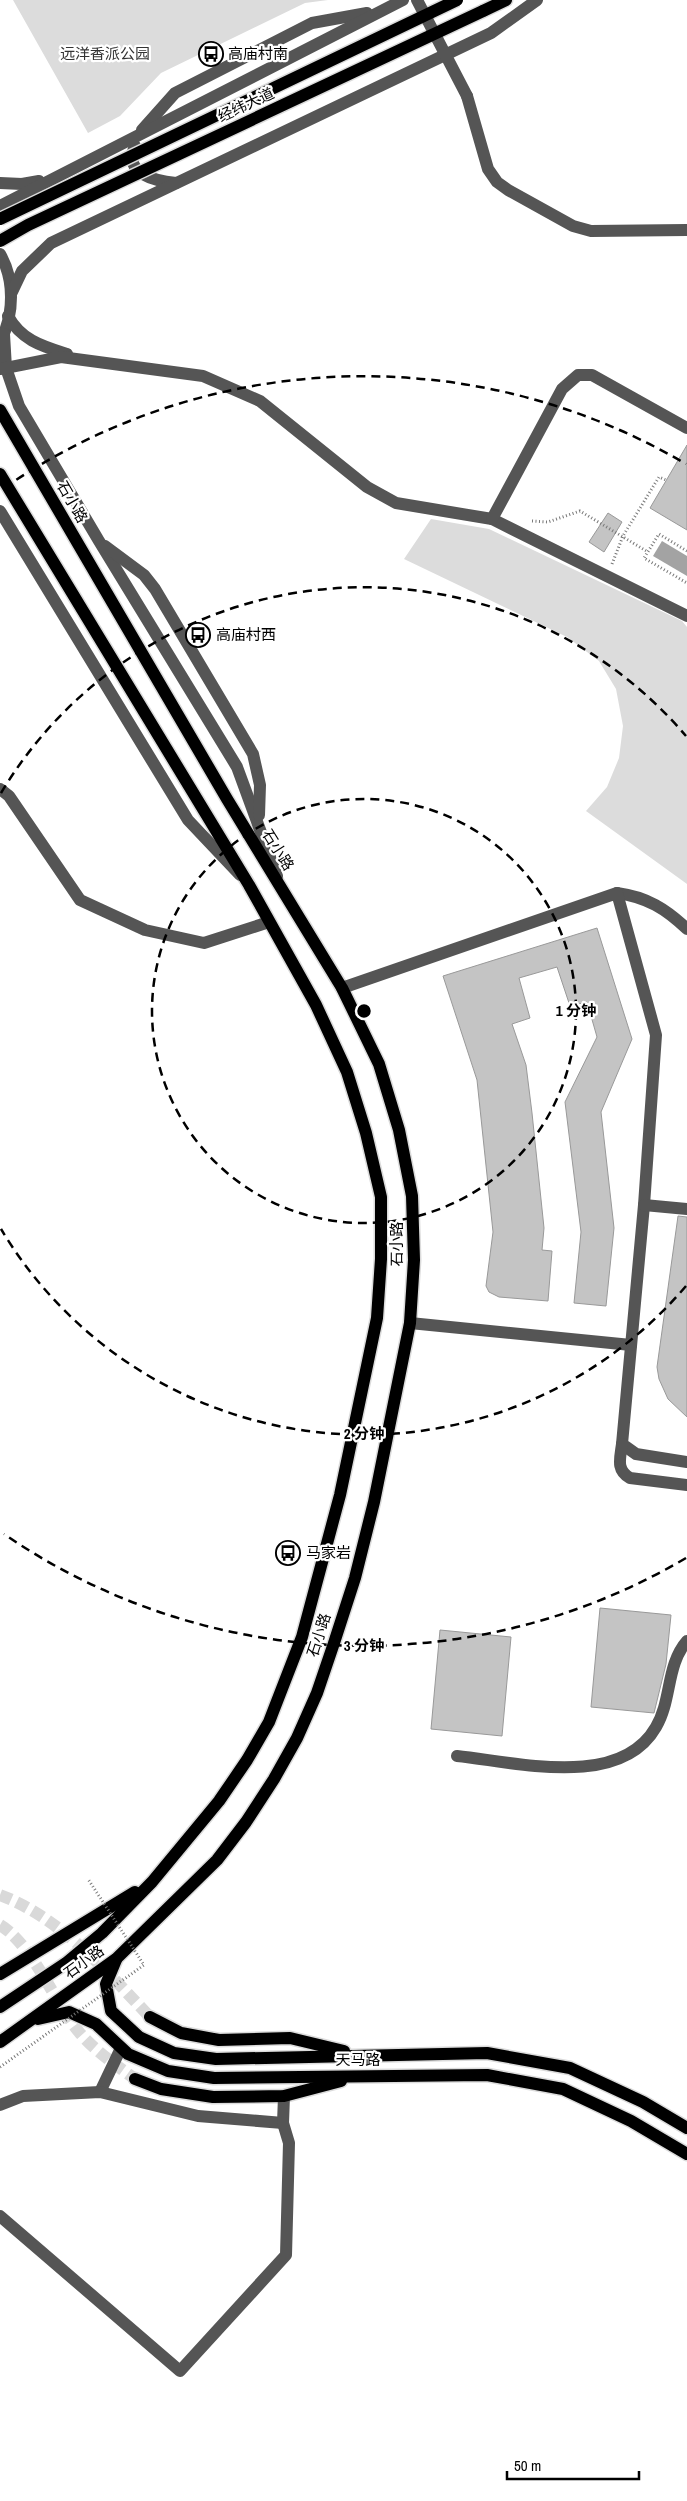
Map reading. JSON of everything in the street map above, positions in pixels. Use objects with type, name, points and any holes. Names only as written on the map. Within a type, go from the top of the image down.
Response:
[{"type":"main road","name":"经纬大道","points":[[0,219],[458,0]]},
{"type":"main road","name":"经纬大道","points":[[0,241],[28,225],[506,0]]},
{"type":"main road","name":"石小路","points":[[0,410],[227,799],[342,988],[379,1064],[399,1130],[412,1196],[414,1260],[410,1323],[374,1502],[355,1578],[317,1692],[297,1738],[274,1779],[217,1860],[116,1959],[0,2042]]},
{"type":"main road","name":"石小路","points":[[0,474],[249,885],[316,1005],[347,1072],[366,1133],[381,1197],[382,1259],[377,1318],[325,1556],[302,1637],[287,1681],[269,1722],[220,1801],[152,1882],[102,1932],[66,1963],[0,2007]]},
{"type":"main road","points":[[0,1974],[152,1882]]},
{"type":"main road","name":"天马路","points":[[116,1959],[106,1984],[111,2011],[139,2037],[174,2053],[216,2059],[487,2053],[570,2068],[643,2102],[687,2128]]},
{"type":"main road","name":"天马路","points":[[31,2021],[69,2012],[96,2024],[128,2054],[168,2071],[214,2078],[487,2076],[563,2089],[631,2121],[687,2154]]},
{"type":"main road","points":[[150,2017],[181,2033],[219,2040],[290,2038],[361,2055]]},
{"type":"main road","points":[[135,2079],[161,2088],[212,2096],[284,2096],[360,2076]]},
{"type":"street","points":[[0,206],[403,0]]},
{"type":"street","points":[[417,0],[467,96],[488,169],[497,182],[573,226],[591,231],[687,230]]},
{"type":"street","points":[[280,884],[260,824],[237,767],[98,541],[19,406],[3,369],[2,338],[12,292],[22,271],[51,243],[491,33],[537,0]]},
{"type":"street","points":[[136,136],[175,93],[312,23],[382,10]]},
{"type":"street","points":[[156,125],[137,142],[132,158],[134,166],[142,174],[150,178],[178,183]]},
{"type":"street","points":[[0,183],[22,184],[51,179]]},
{"type":"street","points":[[0,254],[5,263],[12,292]]},
{"type":"street","points":[[8,316],[14,326],[28,340],[79,358]]},
{"type":"street","points":[[3,369],[61,357],[203,376],[225,384],[260,401],[366,488],[396,503],[492,519],[687,616]]},
{"type":"street","points":[[492,519],[562,389],[578,375],[592,375],[687,428]]},
{"type":"street","points":[[0,511],[188,820],[249,885]]},
{"type":"street","points":[[98,541],[144,575],[155,589],[253,754],[260,785],[260,824]]},
{"type":"street","points":[[0,789],[9,796],[80,900],[145,930],[204,944],[269,922]]},
{"type":"street","points":[[342,988],[618,893],[636,896],[653,902],[672,915],[687,929]]},
{"type":"street","points":[[618,893],[656,1035],[644,1205],[619,1467],[623,1474],[630,1478],[687,1485]]},
{"type":"street","points":[[644,1205],[687,1209]]},
{"type":"street","points":[[410,1323],[631,1345]]},
{"type":"street","points":[[622,1444],[628,1450],[642,1455],[687,1462]]},
{"type":"street","points":[[457,1756],[570,1768],[600,1766],[624,1758],[643,1744],[656,1727],[666,1704],[675,1661],[687,1641]]},
{"type":"street","points":[[100,2092],[121,2048]]},
{"type":"street","points":[[0,2105],[23,2096],[100,2092],[198,2116],[283,2123]]},
{"type":"street","points":[[0,2216],[180,2370],[286,2255],[288,2143],[283,2123],[284,2096]]},
{"type":"path","points":[[608,576],[623,536],[659,477],[666,480]]},
{"type":"path","points":[[529,521],[548,522],[580,511],[648,552]]},
{"type":"path","points":[[687,551],[659,534],[644,558],[687,584]]},
{"type":"path","points":[[0,2067],[144,1965],[88,1879]]},
{"type":"green space","name":"远洋香派公园","points":[[13,0],[328,0],[305,3],[161,73],[120,116],[88,133]]},
{"type":"green space","points":[[431,519],[489,529],[682,621],[687,627],[687,884],[586,811],[607,787],[619,758],[623,726],[616,689],[599,661],[567,637],[404,559]]},
{"type":"shaded area","points":[[662,541],[687,556],[687,576],[653,556]]},
{"type":"building","points":[[687,445],[687,530],[650,508]]},
{"type":"building","points":[[608,513],[622,522],[604,552],[589,542]]},
{"type":"building","points":[[597,928],[632,1039],[601,1112],[614,1228],[606,1306],[574,1303],[581,1232],[565,1102],[597,1037],[587,1002],[570,1006],[557,967],[519,978],[530,1018],[512,1024],[526,1065],[544,1228],[542,1250],[552,1251],[548,1301],[499,1297],[489,1292],[486,1286],[493,1232],[477,1080],[443,976]]},
{"type":"building","points":[[678,1216],[687,1217],[687,1417],[668,1399],[659,1379],[657,1367]]},
{"type":"building","points":[[600,1608],[671,1615],[666,1664],[654,1713],[591,1707]]},
{"type":"building","points":[[440,1630],[511,1637],[502,1736],[431,1729]]},
{"type":"tunnel","points":[[0,1895],[43,1917],[63,1932],[99,1964],[150,2017]]},
{"type":"tunnel","points":[[0,1925],[12,1934],[33,1960],[70,2020],[85,2039],[135,2079]]},
{"type":"place","name":"高庙村南","points":[[211,54]]},
{"type":"place","name":"高庙村西","points":[[198,635]]},
{"type":"place","name":"马家岩","points":[[288,1553]]}]
